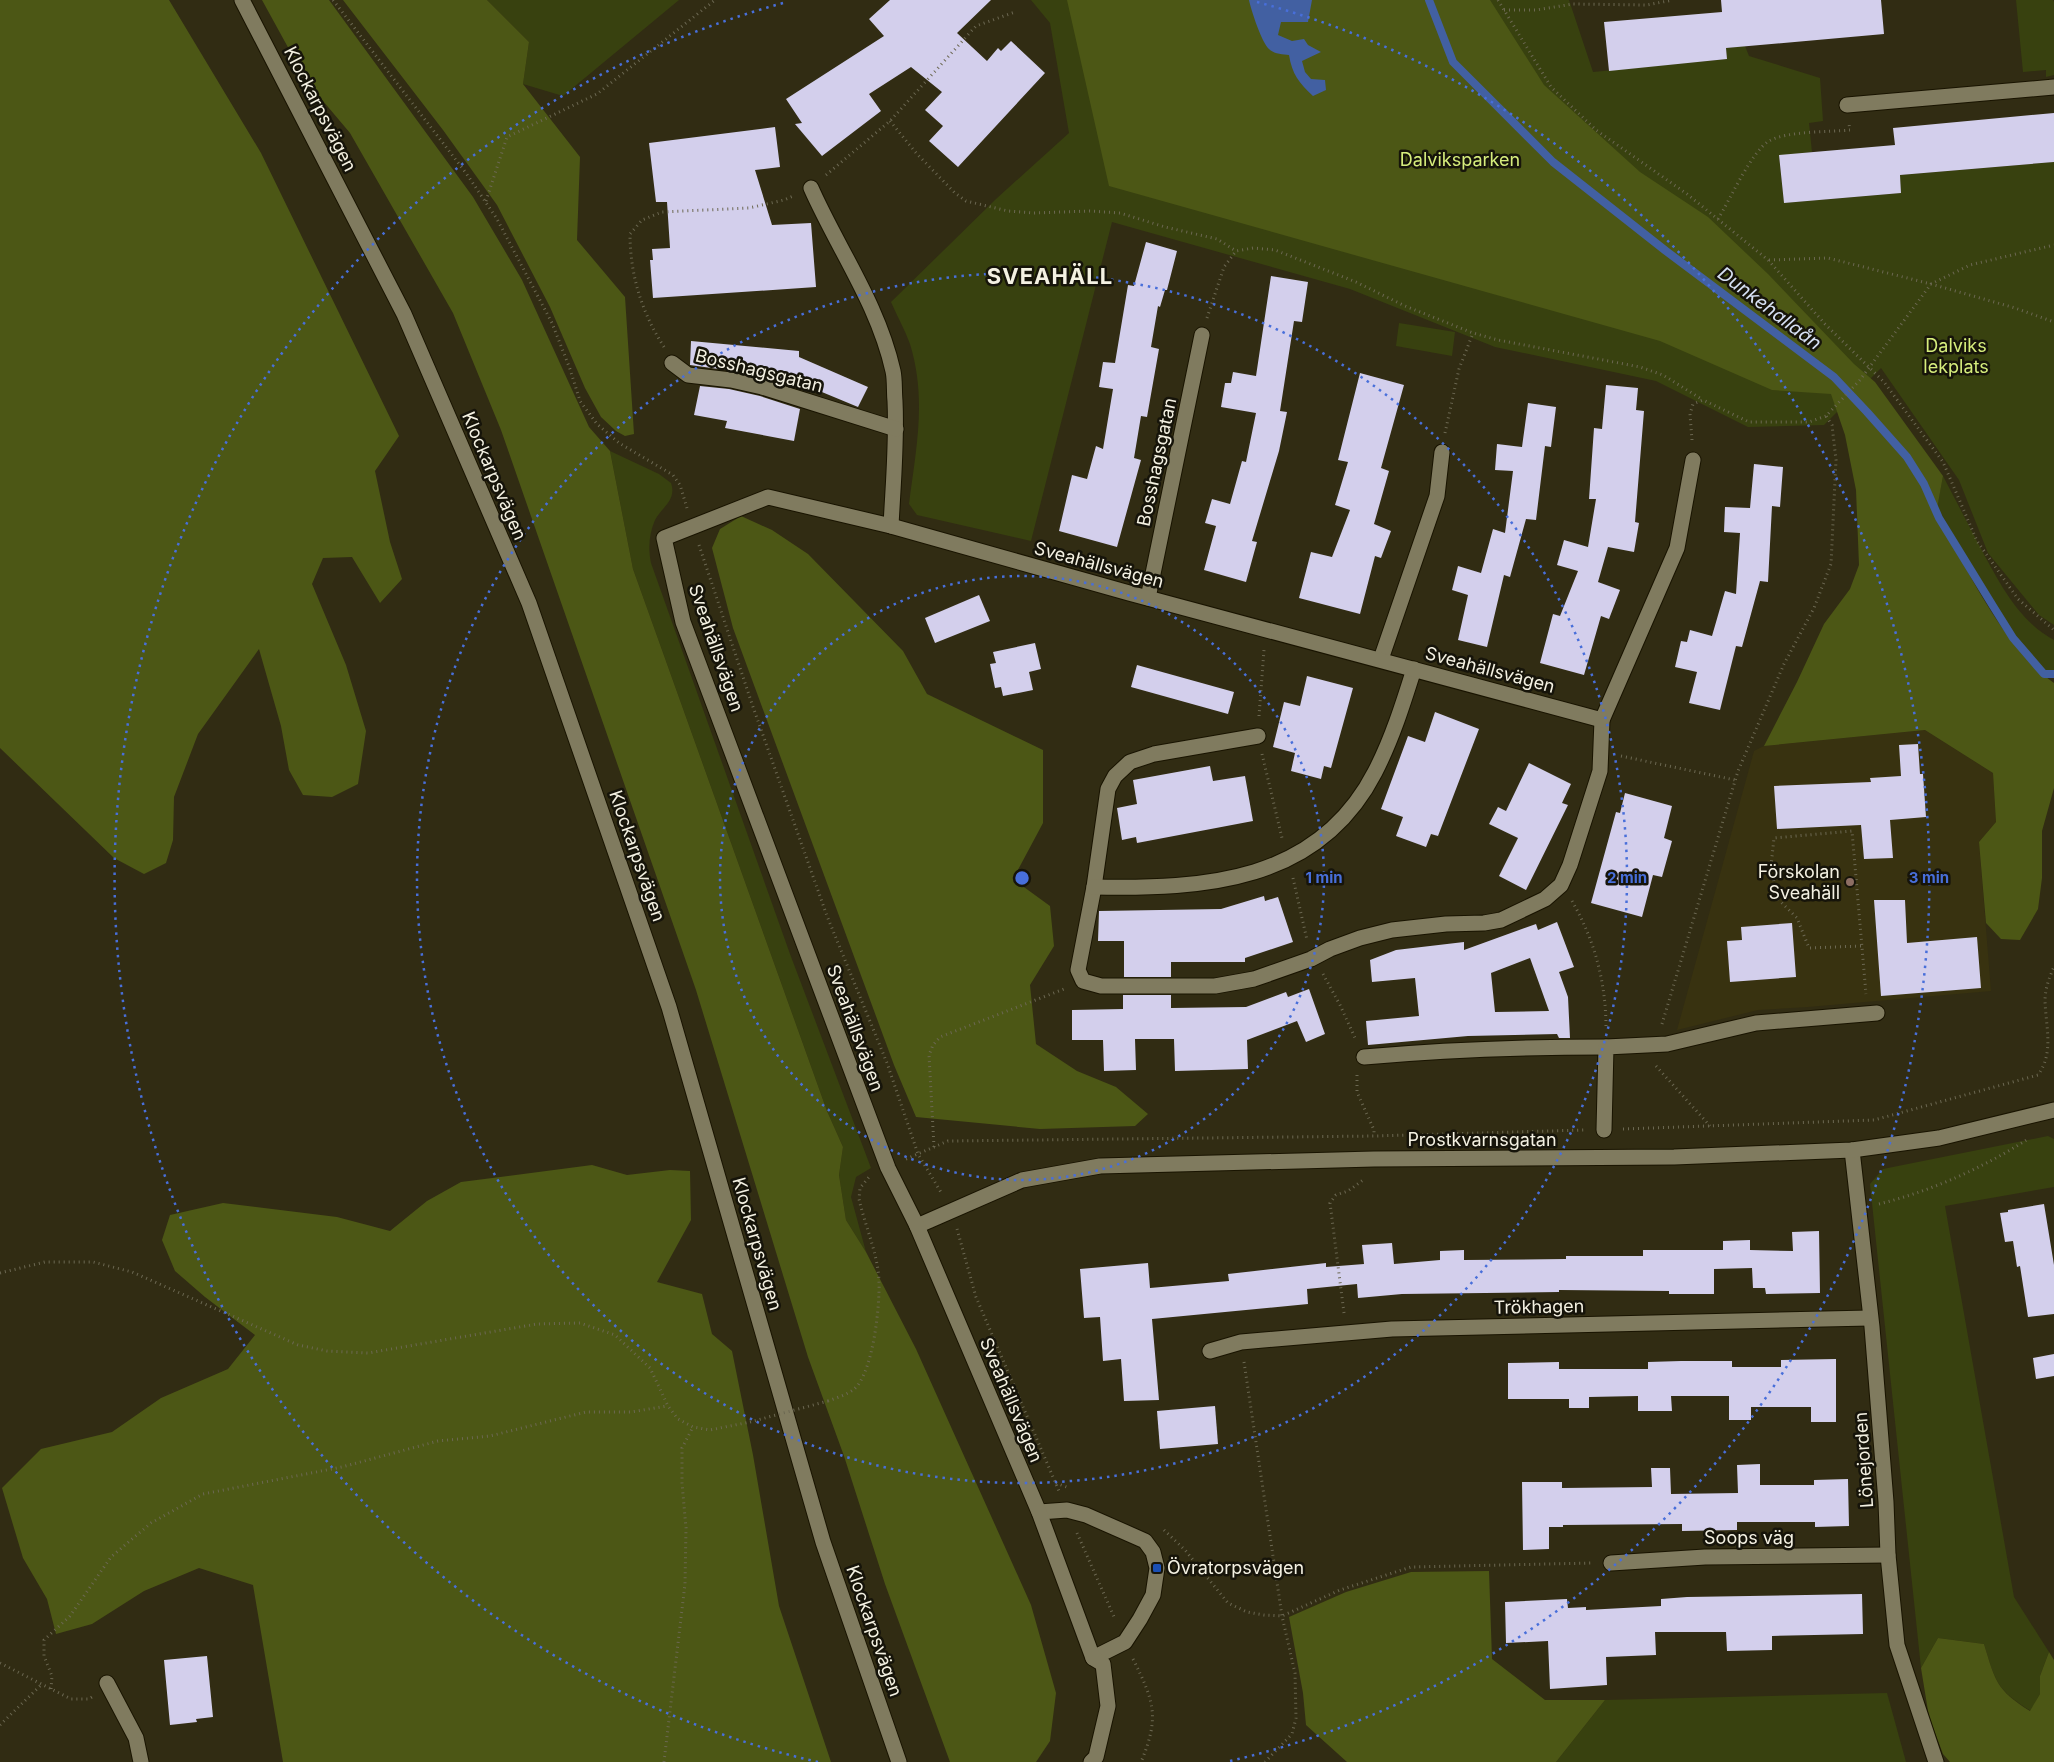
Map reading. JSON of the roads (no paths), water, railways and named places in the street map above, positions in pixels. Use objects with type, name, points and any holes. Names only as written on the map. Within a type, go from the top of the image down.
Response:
[{"type":"street","name":"Klockarpsvägen","points":[[242,0],[404,314],[529,603],[669,1008],[823,1542],[899,1762]]},
{"type":"street","points":[[1847,105],[2054,87]]},
{"type":"street","points":[[811,188],[824,218],[873,310],[893,372],[896,429],[892,526]]},
{"type":"street","name":"Bosshagsgatan","points":[[1148,598],[1202,334]]},
{"type":"street","name":"Bosshagsgatan","points":[[672,363],[688,375],[730,380],[762,387],[896,429]]},
{"type":"street","points":[[1381,660],[1437,496],[1442,452]]},
{"type":"street","points":[[1258,736],[1154,754],[1130,762],[1115,776],[1108,790],[1094,887],[1078,970],[1084,981],[1102,986],[1215,986],[1254,979],[1311,959],[1338,946],[1392,930],[1501,920],[1545,899],[1561,886],[1570,865],[1600,771],[1602,720],[1677,548],[1693,460]]},
{"type":"street","name":"Sveahällsvägen","points":[[1099,1760],[1108,1706],[1104,1664],[1093,1658],[1039,1512],[917,1226],[888,1168],[683,622],[664,538],[768,497],[892,526],[1148,598],[1602,720]]},
{"type":"street","points":[[1094,887],[1137,888],[1201,884],[1259,872],[1289,860],[1318,842],[1352,808],[1375,773],[1398,718],[1414,669]]},
{"type":"street","points":[[1364,1057],[1482,1048],[1606,1047],[1667,1044],[1756,1024],[1872,1014]]},
{"type":"street","points":[[1604,1130],[1606,1047]]},
{"type":"street","name":"Prostkvarnsgatan","points":[[917,1226],[1022,1180],[1100,1166],[1374,1159],[1674,1157],[1852,1150],[1939,1138],[2054,1110]]},
{"type":"street","name":"Lönejorden","points":[[1852,1150],[1870,1318],[1886,1502],[1888,1555],[1897,1645],[1936,1762]]},
{"type":"street","name":"Trökhagen","points":[[1210,1351],[1241,1342],[1392,1329],[1870,1318]]},
{"type":"street","points":[[1039,1512],[1067,1510],[1086,1515],[1145,1541],[1153,1552],[1157,1568],[1153,1595],[1140,1618],[1125,1642],[1093,1658]]},
{"type":"street","name":"Soops väg","points":[[1611,1563],[1704,1557],[1888,1555]]},
{"type":"street","points":[[107,1683],[136,1738],[141,1762]]},
{"type":"water","points":[[1249,0],[1312,0],[1308,22],[1281,22],[1278,35],[1292,41],[1304,39],[1308,45],[1321,52],[1302,61],[1305,72],[1311,79],[1325,80],[1326,90],[1313,96],[1297,78],[1289,55],[1276,53],[1266,46],[1254,18]]},
{"type":"waterway","name":"Dunkehallaån","points":[[1429,0],[1453,62],[1553,162],[1666,251],[1834,377],[1867,412],[1907,457],[1924,484],[1939,518],[2013,638],[2044,674],[2054,674]]},
{"type":"place","name":"Förskolan Sveahäll","points":[[1850,882]]},
{"type":"place","name":"Övratorpsvägen","points":[[1157,1568]]},
{"type":"district","name":"SVEAHÄLL","points":[[1050,276]]},
{"type":"park label","name":"Dalviksparken","points":[[1460,160]]},
{"type":"park label","name":"Dalviks lekplats","points":[[1956,356]]}]
